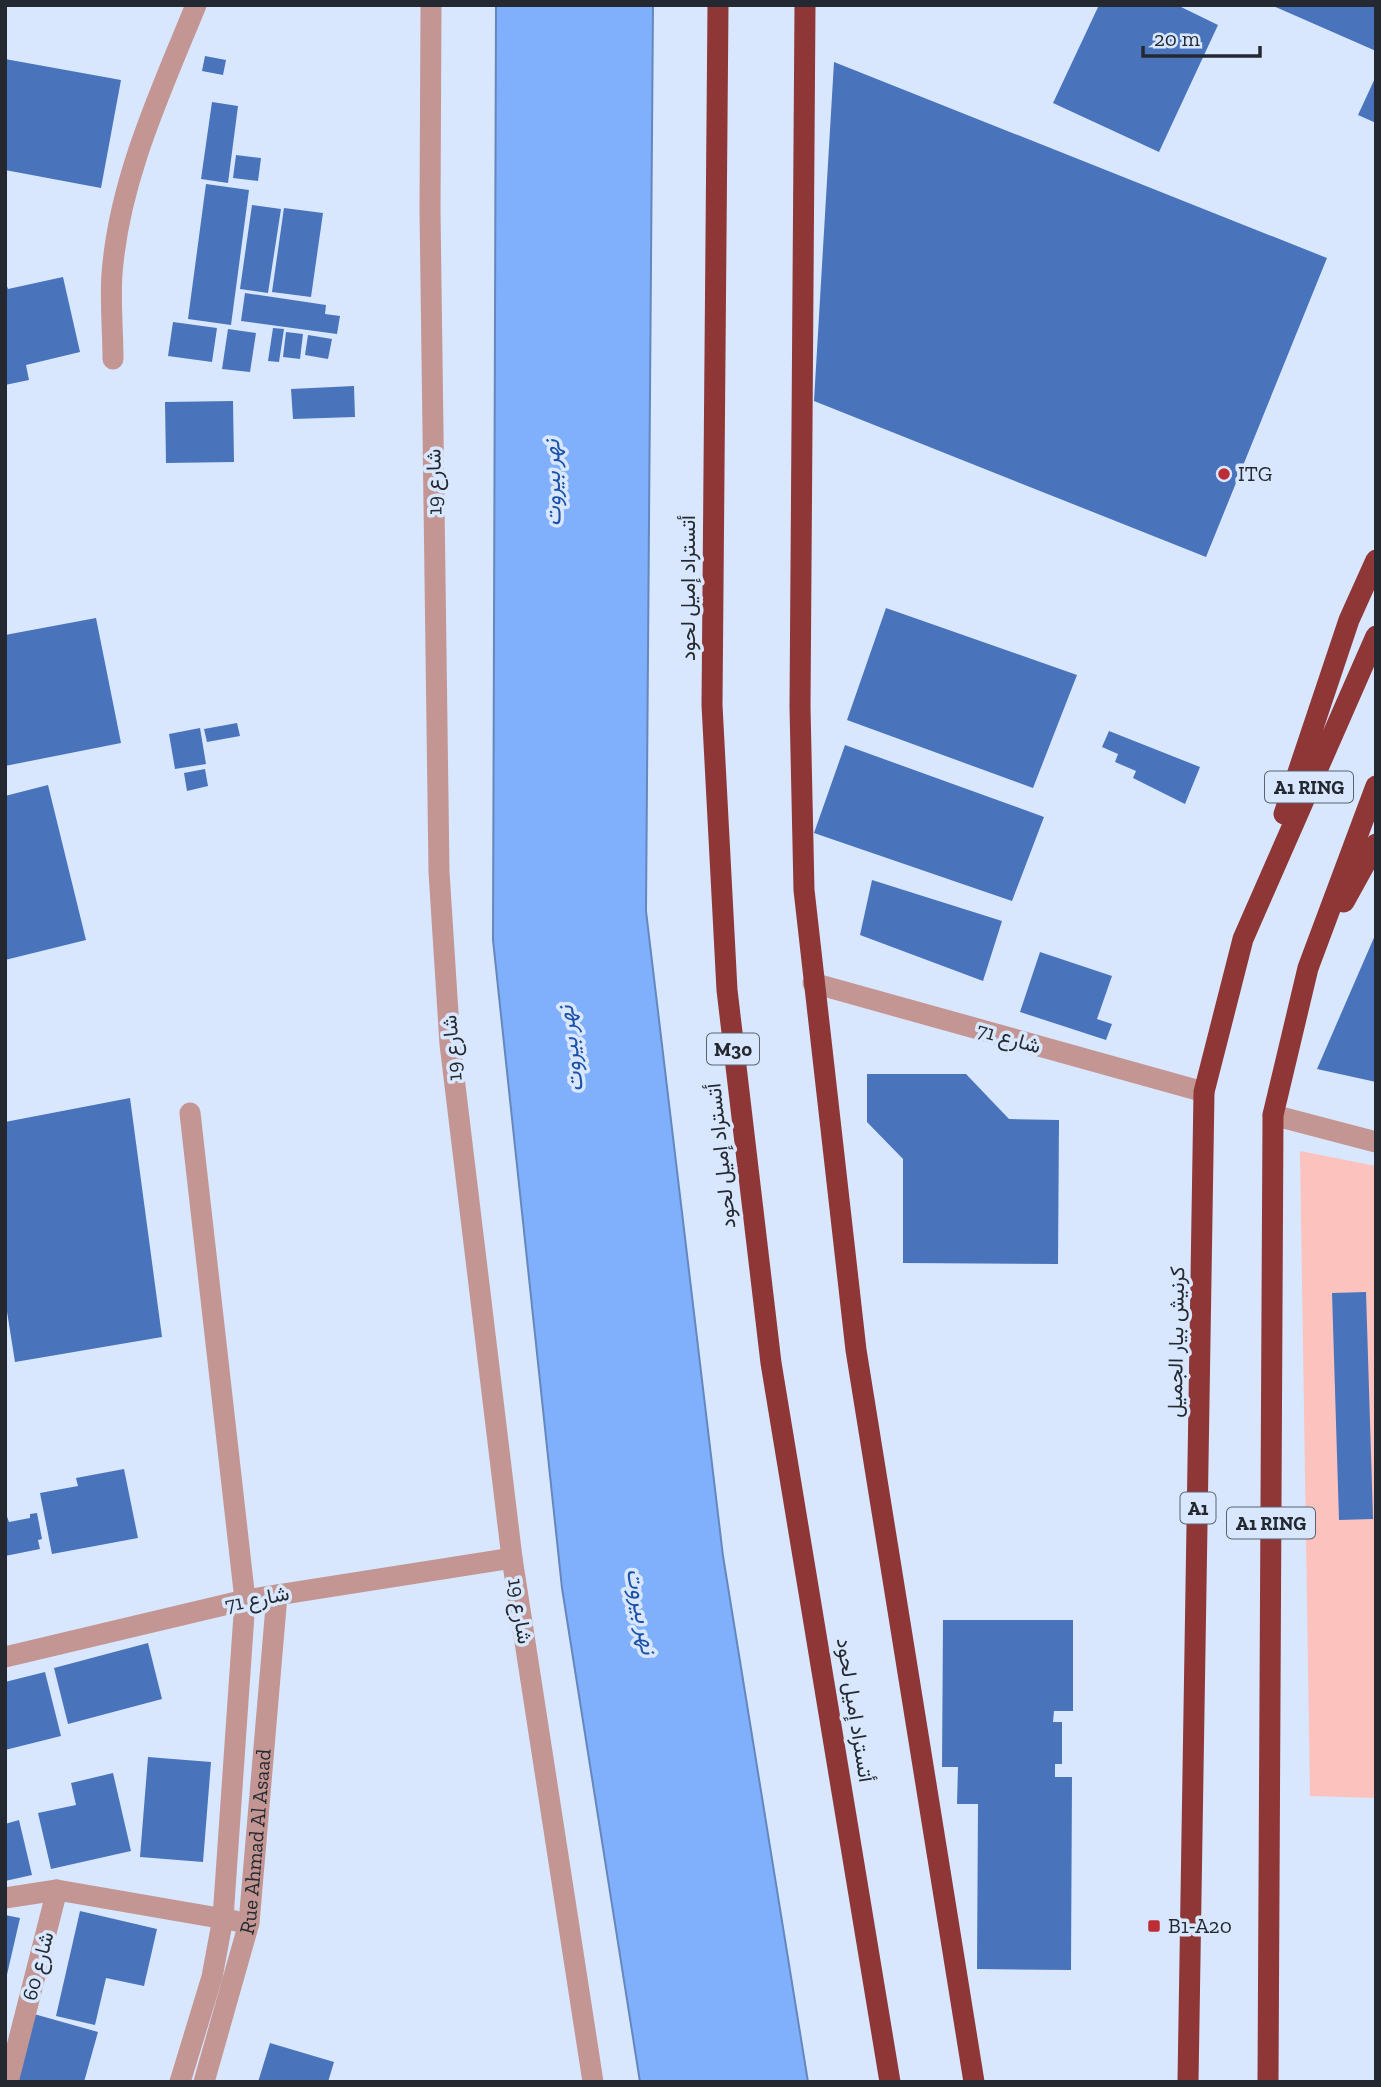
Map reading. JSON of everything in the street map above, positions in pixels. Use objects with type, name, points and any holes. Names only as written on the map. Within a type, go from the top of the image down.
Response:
[{"type":"highway","name":"أتستراد إميل لحود","points":[[718,5],[712,705],[727,990],[771,1363],[890,2082]]},
{"type":"highway","points":[[805,5],[800,810],[813,983],[856,1350],[974,2082]]},
{"type":"highway","points":[[1243,939],[1349,620],[1376,560]]},
{"type":"highway","name":"كرنيش بيار الجميل","points":[[1188,2082],[1204,1092],[1243,939],[1376,635]]},
{"type":"highway","name":"A1 RING","points":[[1268,2082],[1273,1115],[1308,968],[1376,786]]},
{"type":"highway","points":[[1308,968],[1376,844]]},
{"type":"street","points":[[113,359],[112,273],[126,189],[156,104],[196,5]]},
{"type":"street","name":"شارع 19","points":[[431,5],[430,210],[439,873],[450,1045],[512,1558],[593,2082]]},
{"type":"street","name":"شارع 71","points":[[813,983],[1204,1092]]},
{"type":"street","name":"Rue Ahmad Al Asaad","points":[[180,2082],[212,1977],[223,1918],[245,1600],[190,1113]]},
{"type":"street","points":[[1273,1115],[1376,1142]]},
{"type":"street","name":"شارع 71","points":[[5,1657],[245,1600],[512,1558]]},
{"type":"street","name":"Rue Ahmad Al Asaad","points":[[204,2082],[249,1923],[277,1595]]},
{"type":"street","points":[[5,1898],[57,1890],[249,1923]]},
{"type":"street","name":"شارع 60","points":[[8,2082],[57,1890]]},
{"type":"shaded area","points":[[1300,1151],[1376,1166],[1376,1798],[1310,1796]]},
{"type":"water","name":"نهر بيروت","points":[[496,5],[653,5],[646,911],[723,1556],[808,2082],[640,2082],[562,1588],[493,940]]},
{"type":"building","points":[[1099,5],[1177,5],[1218,25],[1159,152],[1053,103]]},
{"type":"building","points":[[1271,5],[1376,5],[1376,51]]},
{"type":"building","points":[[205,56],[226,60],[223,75],[202,71]]},
{"type":"building","points":[[5,59],[121,80],[101,188],[5,170]]},
{"type":"building","points":[[834,62],[1327,258],[1206,557],[814,401]]},
{"type":"building","points":[[1376,76],[1376,123],[1358,115]]},
{"type":"building","points":[[212,102],[238,106],[228,183],[201,179]]},
{"type":"building","points":[[236,155],[261,158],[258,181],[233,178]]},
{"type":"building","points":[[206,184],[249,190],[231,325],[188,319]]},
{"type":"building","points":[[252,205],[281,209],[268,293],[240,289]]},
{"type":"building","points":[[284,208],[323,213],[311,297],[272,292]]},
{"type":"building","points":[[63,277],[80,352],[26,365],[29,380],[5,385],[5,281],[8,289]]},
{"type":"building","points":[[245,293],[326,305],[325,314],[340,316],[337,334],[241,321]]},
{"type":"building","points":[[173,322],[217,328],[212,362],[168,356]]},
{"type":"building","points":[[273,328],[284,329],[279,362],[268,361]]},
{"type":"building","points":[[228,329],[256,333],[250,372],[222,369]]},
{"type":"building","points":[[286,332],[303,334],[300,359],[283,357]]},
{"type":"building","points":[[308,335],[332,339],[328,359],[305,355]]},
{"type":"building","points":[[354,386],[355,417],[293,419],[291,389]]},
{"type":"building","points":[[233,401],[234,462],[166,463],[165,402]]},
{"type":"building","points":[[886,608],[1077,675],[1033,788],[847,720]]},
{"type":"building","points":[[96,618],[121,743],[5,766],[5,635]]},
{"type":"building","points":[[237,723],[240,736],[207,742],[204,729]]},
{"type":"building","points":[[200,728],[206,764],[175,769],[169,734]]},
{"type":"building","points":[[1109,731],[1200,767],[1185,804],[1133,778],[1136,771],[1115,762],[1118,754],[1102,747]]},
{"type":"building","points":[[845,745],[1044,817],[1012,901],[814,833]]},
{"type":"building","points":[[205,769],[208,786],[187,791],[184,773]]},
{"type":"building","points":[[48,785],[86,940],[5,960],[5,796]]},
{"type":"building","points":[[872,880],[1002,921],[983,981],[860,935]]},
{"type":"building","points":[[1376,933],[1376,1082],[1317,1069]]},
{"type":"building","points":[[1040,952],[1112,976],[1097,1019],[1112,1024],[1106,1040],[1020,1012]]},
{"type":"building","points":[[867,1074],[966,1074],[1009,1119],[1059,1120],[1058,1264],[903,1263],[903,1159],[867,1122]]},
{"type":"building","points":[[130,1098],[162,1337],[15,1362],[5,1299],[5,1122]]},
{"type":"building","points":[[1366,1292],[1373,1519],[1339,1520],[1332,1293]]},
{"type":"building","points":[[124,1469],[138,1538],[52,1554],[40,1493],[78,1486],[76,1478]]},
{"type":"building","points":[[5,1511],[9,1522],[30,1518],[30,1514],[37,1513],[42,1539],[38,1540],[40,1549],[5,1556]]},
{"type":"building","points":[[943,1620],[1073,1620],[1073,1711],[1054,1711],[1053,1722],[1062,1722],[1062,1764],[1055,1764],[1055,1777],[1072,1777],[1071,1970],[977,1969],[978,1804],[957,1804],[958,1767],[942,1767]]},
{"type":"building","points":[[148,1643],[162,1699],[68,1724],[54,1668]]},
{"type":"building","points":[[45,1672],[61,1736],[5,1750],[5,1682]]},
{"type":"building","points":[[148,1757],[211,1762],[203,1862],[140,1857]]},
{"type":"building","points":[[113,1773],[131,1851],[51,1869],[38,1813],[76,1805],[71,1783]]},
{"type":"building","points":[[19,1820],[32,1875],[5,1881],[5,1824]]},
{"type":"building","points":[[80,1911],[157,1929],[144,1986],[106,1978],[95,2025],[56,2016]]},
{"type":"building","points":[[5,1915],[20,1918],[6,1979],[5,1979]]},
{"type":"building","points":[[34,2014],[98,2032],[84,2082],[15,2082]]},
{"type":"building","points":[[270,2043],[334,2062],[328,2082],[258,2082]]},
{"type":"place","name":"ITG","points":[[1224,474]]},
{"type":"place","name":"B1-A20","points":[[1154,1926]]}]
